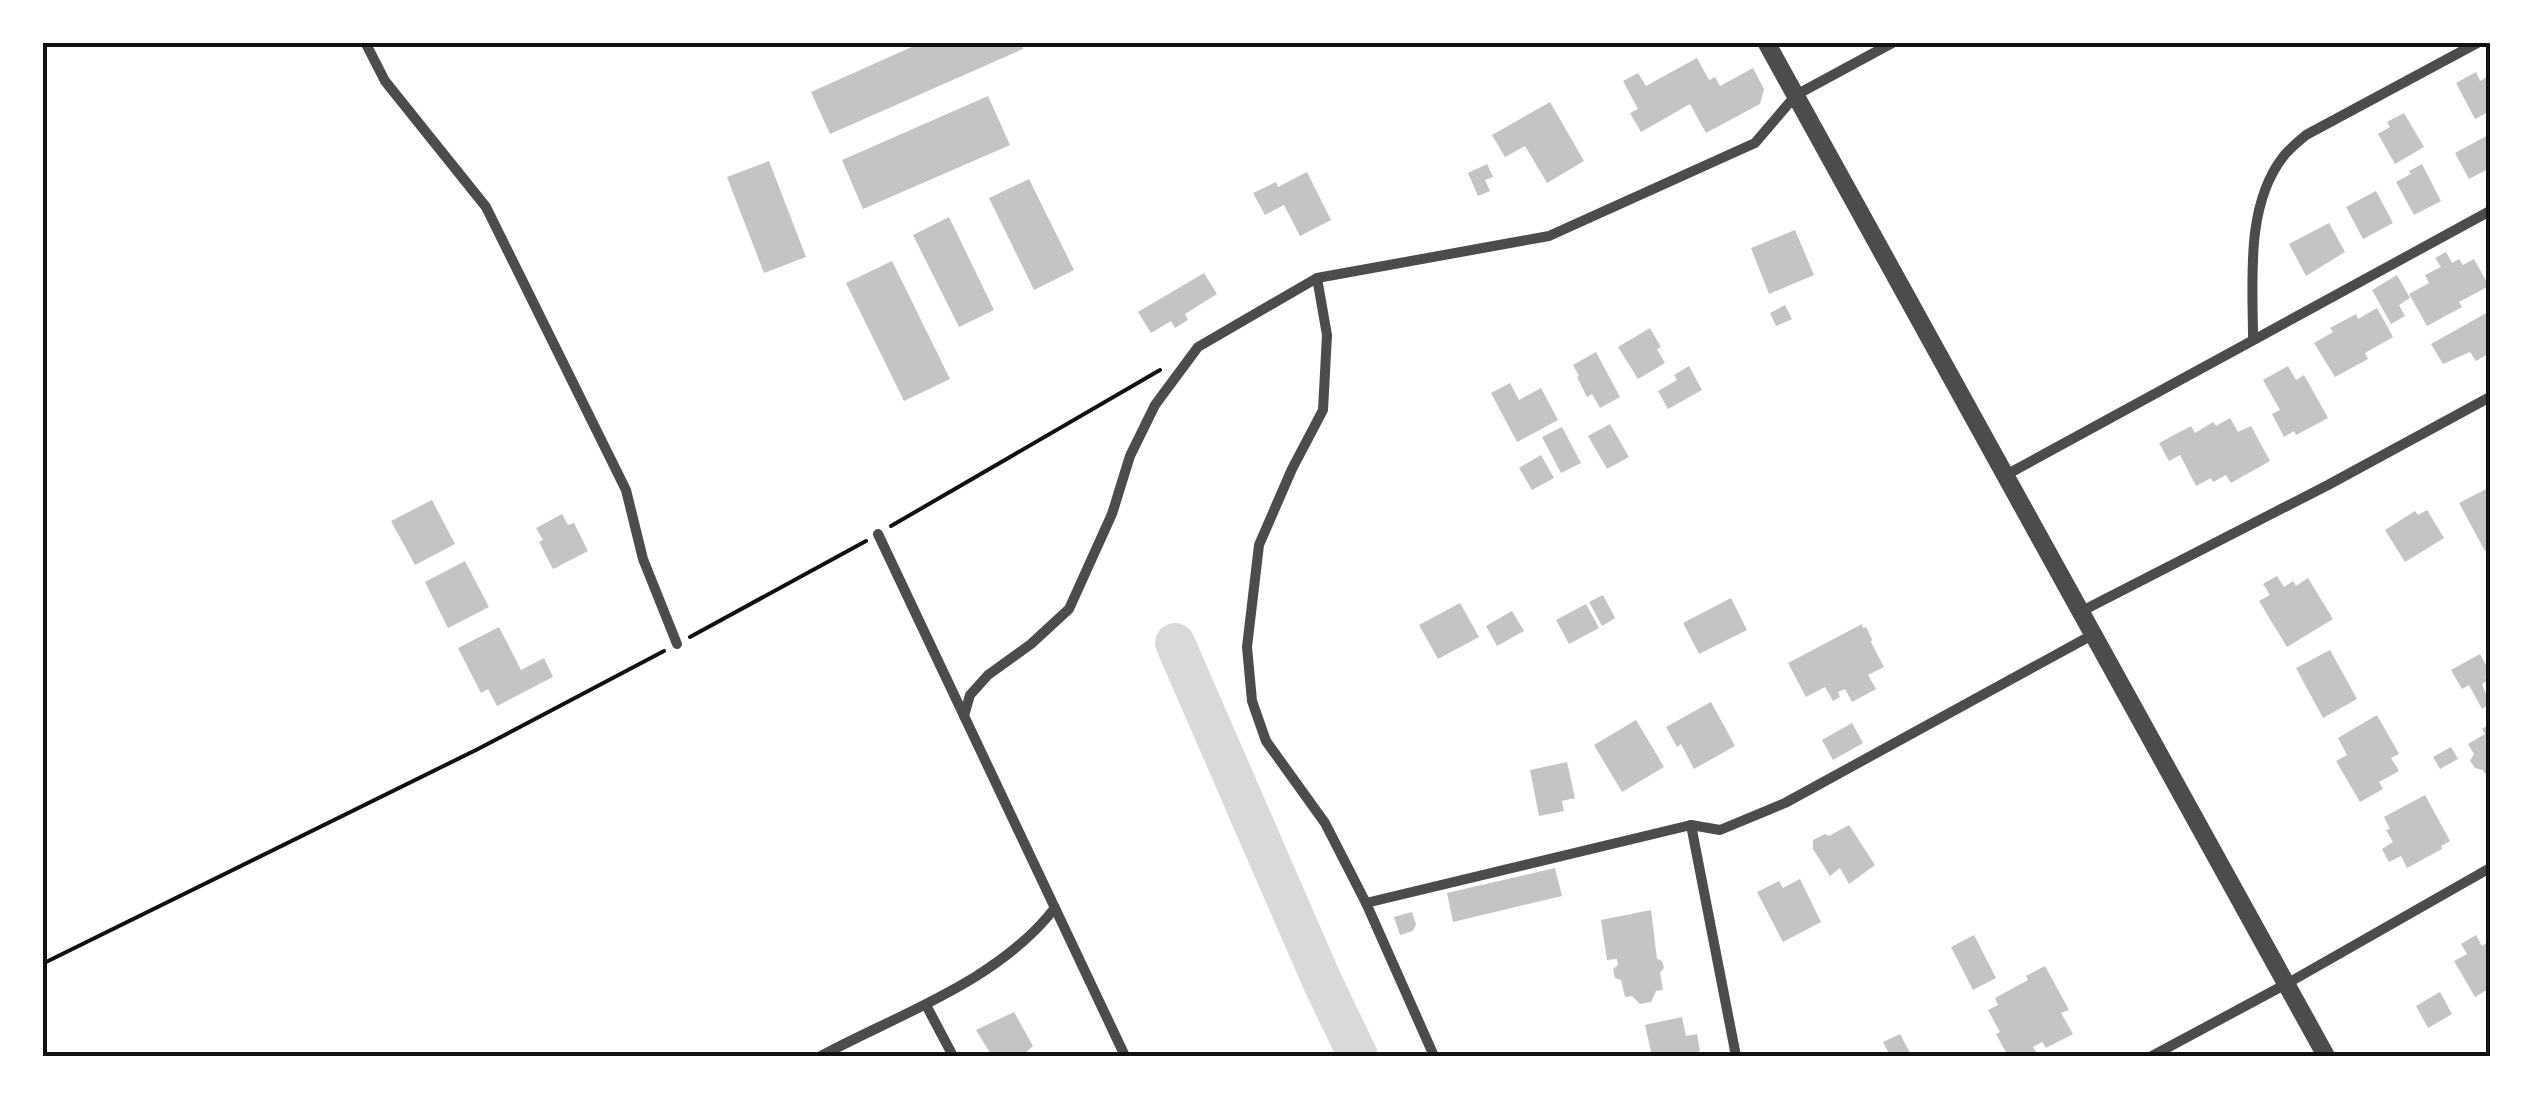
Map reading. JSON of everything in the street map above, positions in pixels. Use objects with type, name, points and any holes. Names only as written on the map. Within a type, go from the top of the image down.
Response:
[{"type":"street","points":[[365,42],[385,81],[486,207],[626,490],[643,559],[677,644]]},
{"type":"street","points":[[1766,42],[2326,1056]]},
{"type":"street","points":[[964,716],[970,696],[988,675],[1031,644],[1069,609],[1112,514],[1130,456],[1156,405],[1198,347],[1317,278],[1549,236],[1754,143],[1796,95],[1894,42]]},
{"type":"street","points":[[2253,338],[2252,256],[2256,222],[2266,189],[2282,158],[2306,135],[2479,42]]},
{"type":"street","points":[[2006,475],[2490,211]]},
{"type":"street","points":[[1317,278],[1327,335],[1323,410],[1259,545],[1247,647],[1252,701],[1266,740],[1326,824],[1434,1056]]},
{"type":"street","points":[[2082,611],[2490,397]]},
{"type":"street","points":[[878,534],[1125,1056]]},
{"type":"street","points":[[1366,904],[1691,825],[1720,830],[1785,803],[2094,634]]},
{"type":"street","points":[[1691,825],[1736,1056]]},
{"type":"street","points":[[2152,1056],[2490,868]]},
{"type":"street","points":[[821,1056],[926,1005],[1014,951],[1037,932],[1054,910]]},
{"type":"street","points":[[926,1005],[953,1056]]},
{"type":"path","points":[[42,964],[460,758],[677,644],[878,534],[1164,367]]},
{"type":"building","points":[[923,42],[1021,42],[1023,49],[830,134],[811,92]]},
{"type":"building","points":[[1697,58],[1709,80],[1715,77],[1720,86],[1753,68],[1764,89],[1760,104],[1706,133],[1690,104],[1641,132],[1630,113],[1638,109],[1623,81],[1638,73],[1646,86]]},
{"type":"building","points":[[2476,72],[2480,81],[2490,75],[2490,111],[2475,119],[2456,83]]},
{"type":"building","points":[[988,96],[1010,145],[863,209],[842,160]]},
{"type":"building","points":[[1550,102],[1584,161],[1547,183],[1525,146],[1505,157],[1492,135]]},
{"type":"building","points":[[2404,113],[2424,147],[2395,164],[2378,134],[2390,127],[2387,122]]},
{"type":"building","points":[[2490,134],[2490,179],[2486,170],[2469,179],[2455,153]]},
{"type":"building","points":[[769,161],[806,257],[764,273],[727,177]]},
{"type":"building","points":[[1487,164],[1493,177],[1485,180],[1490,191],[1478,196],[1468,173]]},
{"type":"building","points":[[2422,164],[2441,201],[2414,215],[2396,182]]},
{"type":"building","points":[[1307,172],[1331,220],[1300,236],[1284,205],[1265,215],[1253,193],[1276,182],[1278,187]]},
{"type":"building","points":[[1029,179],[1074,270],[1034,290],[989,198]]},
{"type":"building","points":[[2376,191],[2393,223],[2363,239],[2346,207]]},
{"type":"building","points":[[949,217],[994,310],[959,327],[913,235]]},
{"type":"building","points":[[2329,223],[2345,252],[2306,276],[2289,244]]},
{"type":"building","points":[[1795,230],[1814,275],[1769,294],[1751,248]]},
{"type":"building","points":[[2446,252],[2452,263],[2459,259],[2463,265],[2474,259],[2489,286],[2459,302],[2462,307],[2427,326],[2409,294],[2429,283],[2425,275],[2441,267],[2435,258]]},
{"type":"building","points":[[892,261],[950,379],[904,401],[846,283]]},
{"type":"building","points":[[1204,273],[1217,294],[1185,314],[1188,320],[1175,328],[1171,321],[1151,333],[1138,312]]},
{"type":"building","points":[[2397,275],[2410,298],[2399,305],[2405,316],[2391,324],[2372,290]]},
{"type":"building","points":[[1785,305],[1792,319],[1776,326],[1770,313]]},
{"type":"building","points":[[2377,308],[2393,337],[2365,353],[2368,359],[2335,377],[2314,343],[2333,332],[2330,328]]},
{"type":"building","points":[[2490,311],[2490,353],[2476,361],[2470,352],[2443,364],[2431,344]]},
{"type":"building","points":[[1650,328],[1665,363],[1638,379],[1618,347]]},
{"type":"building","points":[[1596,352],[1620,397],[1600,408],[1592,394],[1587,397],[1573,365]]},
{"type":"building","points":[[1689,366],[1702,390],[1668,409],[1658,391],[1677,380],[1674,375]]},
{"type":"building","points":[[2288,366],[2296,380],[2304,375],[2328,418],[2284,437],[2272,414],[2280,410],[2263,380]]},
{"type":"building","points":[[1510,383],[1519,400],[1541,388],[1558,420],[1517,442],[1491,393]]},
{"type":"building","points":[[2230,418],[2238,432],[2251,426],[2270,461],[2231,483],[2226,475],[2196,486],[2180,455],[2169,461],[2159,443],[2191,426],[2195,433],[2213,422],[2216,426]]},
{"type":"building","points":[[1610,424],[1629,457],[1607,469],[1588,436]]},
{"type":"building","points":[[1562,427],[1581,463],[1561,473],[1542,437]]},
{"type":"building","points":[[1541,455],[1554,478],[1532,490],[1519,468]]},
{"type":"building","points":[[2490,487],[2490,548],[2485,551],[2459,503]]},
{"type":"building","points":[[432,500],[455,544],[415,565],[391,521]]},
{"type":"building","points":[[2427,510],[2444,538],[2405,562],[2385,530],[2415,511],[2418,515]]},
{"type":"building","points":[[562,514],[568,525],[574,523],[588,551],[553,569],[536,528]]},
{"type":"building","points":[[465,561],[489,607],[448,628],[425,582]]},
{"type":"building","points":[[2277,576],[2284,587],[2293,581],[2296,586],[2308,578],[2333,619],[2287,647],[2259,601],[2270,595],[2263,584]]},
{"type":"building","points":[[1603,595],[1615,618],[1602,626],[1589,602]]},
{"type":"building","points":[[1731,598],[1747,630],[1699,654],[1683,623]]},
{"type":"building","points":[[1460,603],[1479,637],[1438,659],[1419,625]]},
{"type":"building","points":[[1586,604],[1599,628],[1569,644],[1556,620]]},
{"type":"building","points":[[1512,611],[1524,631],[1497,646],[1486,626]]},
{"type":"building","points":[[1862,624],[1884,667],[1868,675],[1876,689],[1852,702],[1845,689],[1833,701],[1825,687],[1806,697],[1788,663]]},
{"type":"building","points":[[499,627],[521,670],[544,658],[553,677],[497,706],[488,689],[481,693],[458,648]]},
{"type":"building","points":[[2330,650],[2357,699],[2323,718],[2296,668]]},
{"type":"building","points":[[2480,654],[2490,672],[2482,684],[2490,704],[2482,709],[2469,685],[2462,689],[2451,670]]},
{"type":"building","points":[[1711,702],[1735,746],[1694,769],[1681,744],[1677,747],[1666,727]]},
{"type":"building","points":[[2377,715],[2399,754],[2391,758],[2399,771],[2379,782],[2383,789],[2360,802],[2336,761],[2347,755],[2338,738]]},
{"type":"building","points":[[1636,720],[1664,767],[1622,792],[1594,745]]},
{"type":"building","points":[[1852,723],[1863,743],[1833,760],[1822,740]]},
{"type":"building","points":[[2490,724],[2490,782],[2483,770],[2470,761],[2474,754],[2468,744],[2485,734],[2482,729]]},
{"type":"building","points":[[2451,747],[2458,759],[2440,769],[2433,757]]},
{"type":"building","points":[[1567,762],[1575,798],[1562,801],[1564,811],[1539,816],[1530,770]]},
{"type":"building","points":[[2425,795],[2450,841],[2407,868],[2401,856],[2389,862],[2382,849],[2393,842],[2384,817]]},
{"type":"building","points":[[1849,825],[1875,865],[1849,884],[1840,868],[1830,876],[1813,849],[1813,840]]},
{"type":"building","points":[[1555,868],[1562,896],[1453,922],[1447,893]]},
{"type":"building","points":[[1800,879],[1821,922],[1783,942],[1757,892],[1779,881],[1783,888]]},
{"type":"building","points":[[1651,910],[1657,959],[1664,968],[1660,973],[1663,990],[1656,991],[1651,1002],[1640,1004],[1632,996],[1625,997],[1621,980],[1615,978],[1617,959],[1607,960],[1601,920]]},
{"type":"building","points":[[1412,912],[1416,924],[1413,931],[1400,935],[1394,917]]},
{"type":"building","points":[[1974,935],[1996,978],[1973,990],[1951,947]]},
{"type":"building","points":[[2476,935],[2482,946],[2490,941],[2490,988],[2475,997],[2454,961],[2467,954],[2461,944]]},
{"type":"building","points":[[2045,966],[2069,1010],[2061,1013],[2073,1034],[2046,1048],[2042,1042],[2033,1047],[2039,1056],[2008,1056],[1988,1010],[1998,1005],[1995,998]]},
{"type":"building","points":[[2440,992],[2452,1014],[2428,1028],[2416,1006]]},
{"type":"building","points":[[1014,1012],[1033,1046],[1022,1056],[992,1056],[976,1030]]},
{"type":"building","points":[[1682,1017],[1686,1036],[1697,1034],[1700,1051],[1690,1056],[1652,1056],[1645,1025]]},
{"type":"building","points":[[1900,1034],[1912,1056],[1890,1056],[1883,1042]]},
{"type":"waterway","points":[[1175,643],[1358,1056]]}]
